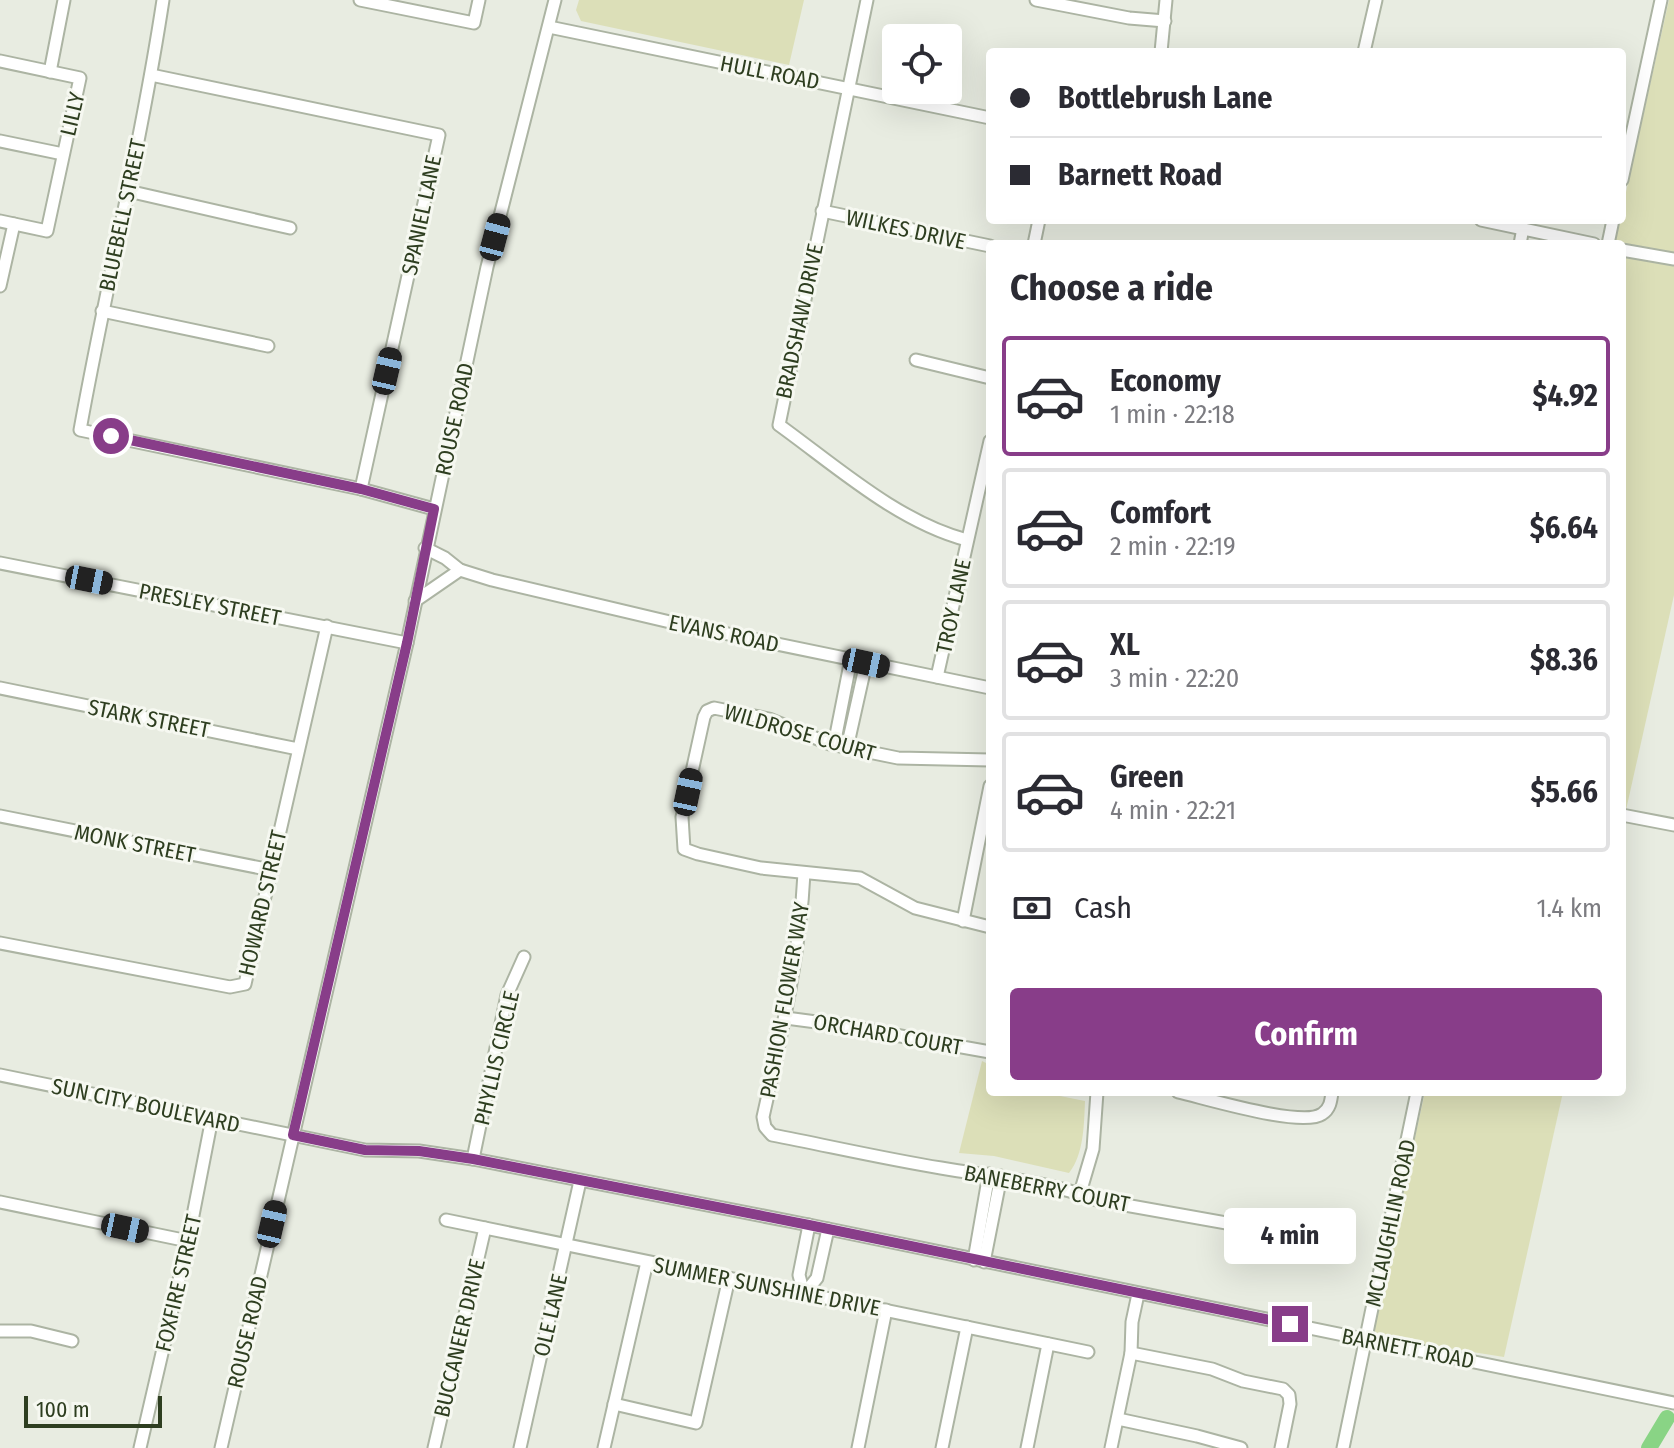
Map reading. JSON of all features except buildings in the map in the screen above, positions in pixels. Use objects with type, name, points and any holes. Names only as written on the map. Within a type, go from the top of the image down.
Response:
[{"type":"street","points":[[50,72],[64,0]]},
{"type":"street","name":"BLUEBELL STREET","points":[[163,0],[151,75],[80,430],[361,489]]},
{"type":"street","points":[[368,1],[474,23],[479,0]]},
{"type":"street","name":"ROUSE ROAD","points":[[221,1448],[407,643],[487,267],[555,0]]},
{"type":"street","name":"BRADSHAW DRIVE","points":[[867,0],[779,425],[900,511],[948,535],[967,540]]},
{"type":"street","points":[[1036,0],[1129,18],[1165,21]]},
{"type":"street","points":[[1162,48],[1166,0]]},
{"type":"street","points":[[1365,48],[1376,0]]},
{"type":"street","points":[[1626,162],[1661,0]]},
{"type":"street","name":"HULL ROAD","points":[[549,27],[986,117]]},
{"type":"street","name":"LILLY","points":[[0,61],[80,78],[47,231],[14,224]]},
{"type":"street","name":"SPANIEL LANE","points":[[151,75],[439,135],[361,489]]},
{"type":"street","points":[[0,141],[63,154]]},
{"type":"street","points":[[128,191],[290,228]]},
{"type":"street","name":"WILKES DRIVE","points":[[822,211],[986,245]]},
{"type":"street","points":[[0,221],[14,224],[0,286]]},
{"type":"street","points":[[1502,224],[1576,240]]},
{"type":"street","points":[[1521,240],[1523,228]]},
{"type":"street","points":[[1626,251],[1674,259]]},
{"type":"street","points":[[102,311],[268,346]]},
{"type":"street","points":[[916,360],[986,377]]},
{"type":"street","name":"TROY LANE","points":[[937,677],[986,458]]},
{"type":"street","points":[[361,489],[434,509]]},
{"type":"street","name":"EVANS ROAD","points":[[425,548],[460,570],[670,622],[986,687]]},
{"type":"street","name":"PRESLEY STREET","points":[[0,563],[407,643]]},
{"type":"street","points":[[415,601],[460,570]]},
{"type":"street","name":"HOWARD STREET","points":[[0,943],[230,987],[245,984],[327,626]]},
{"type":"street","points":[[834,745],[851,659]]},
{"type":"street","points":[[847,748],[866,663]]},
{"type":"street","name":"STARK STREET","points":[[0,688],[298,749]]},
{"type":"street","name":"WILDROSE COURT","points":[[804,873],[745,864],[684,849],[682,817],[707,711],[723,708],[752,715],[834,745],[898,758],[986,760]]},
{"type":"street","points":[[963,921],[986,806]]},
{"type":"street","name":"MONK STREET","points":[[0,816],[271,870]]},
{"type":"street","points":[[1626,816],[1674,825]]},
{"type":"street","points":[[804,873],[860,878],[915,908],[986,926]]},
{"type":"street","name":"PASHION FLOWER WAY","points":[[765,1127],[763,1117],[786,1018],[802,912],[804,873]]},
{"type":"street","name":"PHYLLIS CIRCLE","points":[[473,1159],[507,995],[524,957]]},
{"type":"street","name":"ORCHARD COURT","points":[[786,1018],[986,1051]]},
{"type":"street","name":"SUN CITY BOULEVARD","points":[[0,1075],[293,1135]]},
{"type":"street","points":[[1080,1193],[1093,1149],[1097,1096]]},
{"type":"street","points":[[1195,1096],[1307,1119],[1320,1116],[1330,1107],[1331,1096]]},
{"type":"street","name":"MCLAUGHLIN ROAD","points":[[1343,1448],[1416,1096]]},
{"type":"street","name":"FOXFIRE STREET","points":[[140,1448],[188,1241],[212,1118]]},
{"type":"street","name":"BANEBERRY COURT","points":[[765,1127],[772,1135],[940,1168],[995,1175],[1080,1193],[1097,1200],[1333,1242]]},
{"type":"street","name":"BARNETT ROAD","points":[[293,1135],[365,1150],[419,1151],[473,1159],[1674,1403]]},
{"type":"street","points":[[979,1261],[995,1175]]},
{"type":"street","name":"OLE LANE","points":[[520,1448],[580,1181]]},
{"type":"street","points":[[0,1202],[188,1241]]},
{"type":"street","name":"SUMMER SUNSHINE DRIVE","points":[[446,1220],[1088,1352]]},
{"type":"street","points":[[804,1294],[799,1275],[809,1225]]},
{"type":"street","name":"BUCCANEER DRIVE","points":[[434,1448],[485,1228]]},
{"type":"street","points":[[804,1294],[817,1278],[828,1229]]},
{"type":"street","points":[[604,1448],[647,1262]]},
{"type":"street","points":[[614,1404],[696,1423],[729,1278]]},
{"type":"street","points":[[1111,1448],[1131,1353],[1132,1322],[1138,1294]]},
{"type":"street","points":[[858,1448],[886,1310]]},
{"type":"street","points":[[942,1448],[967,1327]]},
{"type":"street","points":[[0,1331],[31,1331],[72,1341]]},
{"type":"street","points":[[1027,1448],[1048,1344]]},
{"type":"street","points":[[1131,1353],[1212,1369],[1243,1381],[1283,1389],[1289,1395],[1290,1404],[1281,1448]]},
{"type":"street","points":[[1118,1419],[1241,1448]]},
{"type":"green space","points":[[579,0],[804,0],[789,65],[581,21],[576,10]]},
{"type":"green space","points":[[1669,0],[1674,0],[1674,595],[1626,810],[1626,240],[1615,240],[1619,224],[1626,224],[1626,192]]},
{"type":"green space","points":[[982,1061],[986,1063],[986,1096],[1060,1096],[1085,1101],[1080,1148],[1069,1173],[994,1156],[959,1153]]},
{"type":"green space","points":[[1424,1096],[1562,1096],[1504,1357],[1371,1336]]},
{"type":"waterway","points":[[1649,1448],[1667,1418]]},
{"type":"route","points":[[111,436],[361,489],[434,509],[407,643],[293,1135],[365,1150],[419,1151],[473,1159],[1290,1324]]}]
